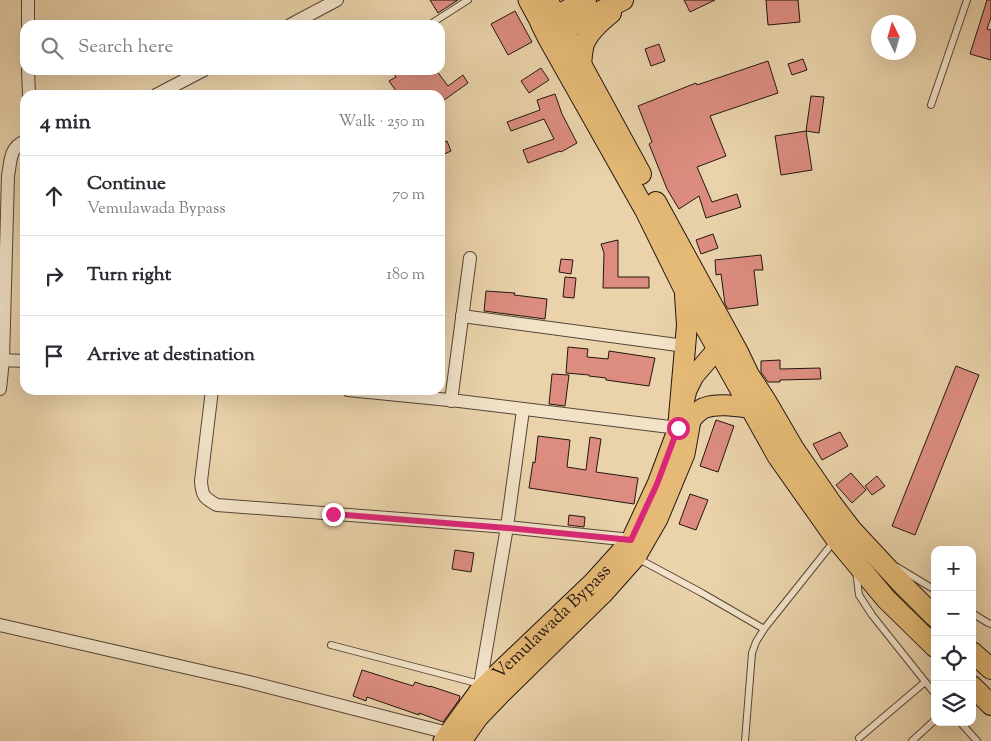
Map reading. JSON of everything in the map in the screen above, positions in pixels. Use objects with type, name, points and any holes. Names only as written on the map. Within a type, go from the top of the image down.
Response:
[{"type":"highway","points":[[551,22],[586,0]]},
{"type":"highway","points":[[551,22],[623,0]]},
{"type":"highway","points":[[581,64],[584,43],[589,34],[602,20],[628,0]]},
{"type":"highway","points":[[551,22],[581,64],[728,350],[750,408],[778,457],[836,540],[863,556],[931,614]]},
{"type":"highway","points":[[551,22],[684,289],[728,350],[749,375],[794,449],[846,523],[886,599],[931,644]]},
{"type":"highway","points":[[684,289],[687,324],[684,372],[684,423]]},
{"type":"highway","points":[[684,423],[705,408],[724,405],[750,408]]},
{"type":"highway","points":[[976,656],[991,669]]},
{"type":"highway","points":[[976,690],[991,705]]},
{"type":"main road","points":[[528,0],[551,22]]},
{"type":"main road","name":"Vemulawada Bypass","points":[[451,738],[478,718],[502,692],[604,593],[633,549],[657,484],[693,403],[700,380],[728,350]]},
{"type":"main road","name":"Vemulawada Bypass","points":[[451,738],[479,687],[593,582],[633,549]]},
{"type":"street","points":[[28,0],[28,20]]},
{"type":"street","points":[[299,20],[337,0]]},
{"type":"street","points":[[28,75],[29,90]]},
{"type":"street","points":[[166,90],[194,75]]},
{"type":"street","points":[[0,389],[8,176],[12,153],[20,143]]},
{"type":"street","points":[[451,401],[470,258]]},
{"type":"street","points":[[462,316],[685,346]]},
{"type":"street","points":[[1,360],[20,361]]},
{"type":"street","points":[[211,395],[201,481],[202,494],[207,500],[217,505],[507,528],[633,549]]},
{"type":"street","points":[[395,395],[523,410],[684,423]]},
{"type":"street","points":[[479,687],[507,528],[523,410]]},
{"type":"street","points":[[0,624],[245,680],[451,738]]},
{"type":"lane","points":[[437,20],[468,0]]},
{"type":"lane","points":[[931,105],[967,0]]},
{"type":"lane","points":[[745,741],[752,653],[756,642],[764,629],[836,540]]},
{"type":"lane","points":[[633,549],[702,593],[764,629]]},
{"type":"lane","points":[[931,588],[863,556],[859,595],[872,615],[931,690]]},
{"type":"lane","points":[[976,616],[991,624]]},
{"type":"lane","points":[[331,645],[479,687]]},
{"type":"lane","points":[[859,738],[924,682]]},
{"type":"lane","points":[[912,741],[931,724]]},
{"type":"lane","points":[[964,726],[977,741]]},
{"type":"building","points":[[430,0],[458,0],[438,13]]},
{"type":"building","points":[[684,0],[715,0],[690,12]]},
{"type":"building","points":[[766,0],[798,0],[800,22],[768,25]]},
{"type":"building","points":[[987,0],[991,0],[991,17],[987,29],[991,30],[991,60],[970,54]]},
{"type":"building","points":[[515,11],[532,42],[508,55],[491,24]]},
{"type":"building","points":[[659,44],[665,61],[651,66],[645,49]]},
{"type":"building","points":[[803,59],[807,70],[792,75],[788,64]]},
{"type":"building","points":[[768,61],[778,93],[710,116],[726,156],[697,167],[712,202],[737,194],[741,207],[706,218],[699,196],[679,209],[667,189],[649,144],[652,142],[638,106],[696,83],[697,85]]},
{"type":"building","points":[[541,68],[549,80],[529,93],[521,81]]},
{"type":"building","points":[[395,75],[440,75],[448,86],[463,75],[468,83],[445,99],[445,90],[395,90],[389,81],[396,77]]},
{"type":"building","points":[[555,94],[562,114],[577,143],[561,152],[528,163],[523,150],[554,139],[544,119],[511,131],[507,122],[540,110],[537,100]]},
{"type":"building","points":[[811,96],[824,97],[819,133],[806,131]]},
{"type":"building","points":[[806,131],[812,170],[781,175],[775,136]]},
{"type":"building","points":[[447,141],[451,151],[445,154],[445,142]]},
{"type":"building","points":[[713,234],[718,248],[701,254],[696,240]]},
{"type":"building","points":[[618,240],[618,277],[649,277],[649,288],[603,288],[604,253],[601,244]]},
{"type":"building","points":[[761,255],[763,270],[754,270],[758,305],[728,309],[725,304],[721,274],[716,275],[715,260]]},
{"type":"building","points":[[561,259],[573,260],[571,274],[559,272]]},
{"type":"building","points":[[565,277],[576,278],[574,298],[563,297]]},
{"type":"building","points":[[486,291],[515,293],[514,295],[547,299],[545,319],[484,311]]},
{"type":"building","points":[[568,347],[588,349],[587,357],[608,359],[609,351],[655,358],[649,386],[606,380],[606,378],[589,375],[566,373]]},
{"type":"building","points":[[780,360],[780,369],[820,368],[821,379],[768,382],[761,372],[761,361]]},
{"type":"building","points":[[956,366],[979,375],[915,535],[892,526]]},
{"type":"building","points":[[552,374],[569,375],[565,406],[549,404]]},
{"type":"building","points":[[716,420],[734,426],[718,472],[700,466]]},
{"type":"building","points":[[840,432],[848,446],[822,460],[813,444]]},
{"type":"building","points":[[538,436],[570,440],[567,467],[586,470],[590,437],[601,439],[596,472],[638,478],[634,504],[529,488],[533,462],[535,463]]},
{"type":"building","points":[[851,473],[866,490],[852,503],[836,485]]},
{"type":"building","points":[[877,476],[885,486],[872,495],[865,486]]},
{"type":"building","points":[[690,494],[708,500],[696,530],[679,524]]},
{"type":"building","points":[[569,515],[585,517],[584,527],[568,525]]},
{"type":"building","points":[[455,550],[474,553],[471,572],[452,569]]},
{"type":"building","points":[[362,670],[413,686],[415,682],[430,686],[460,696],[459,700],[443,722],[367,697],[366,701],[353,696]]},
{"type":"route","points":[[333,514],[631,540],[657,484],[678,428]]}]
